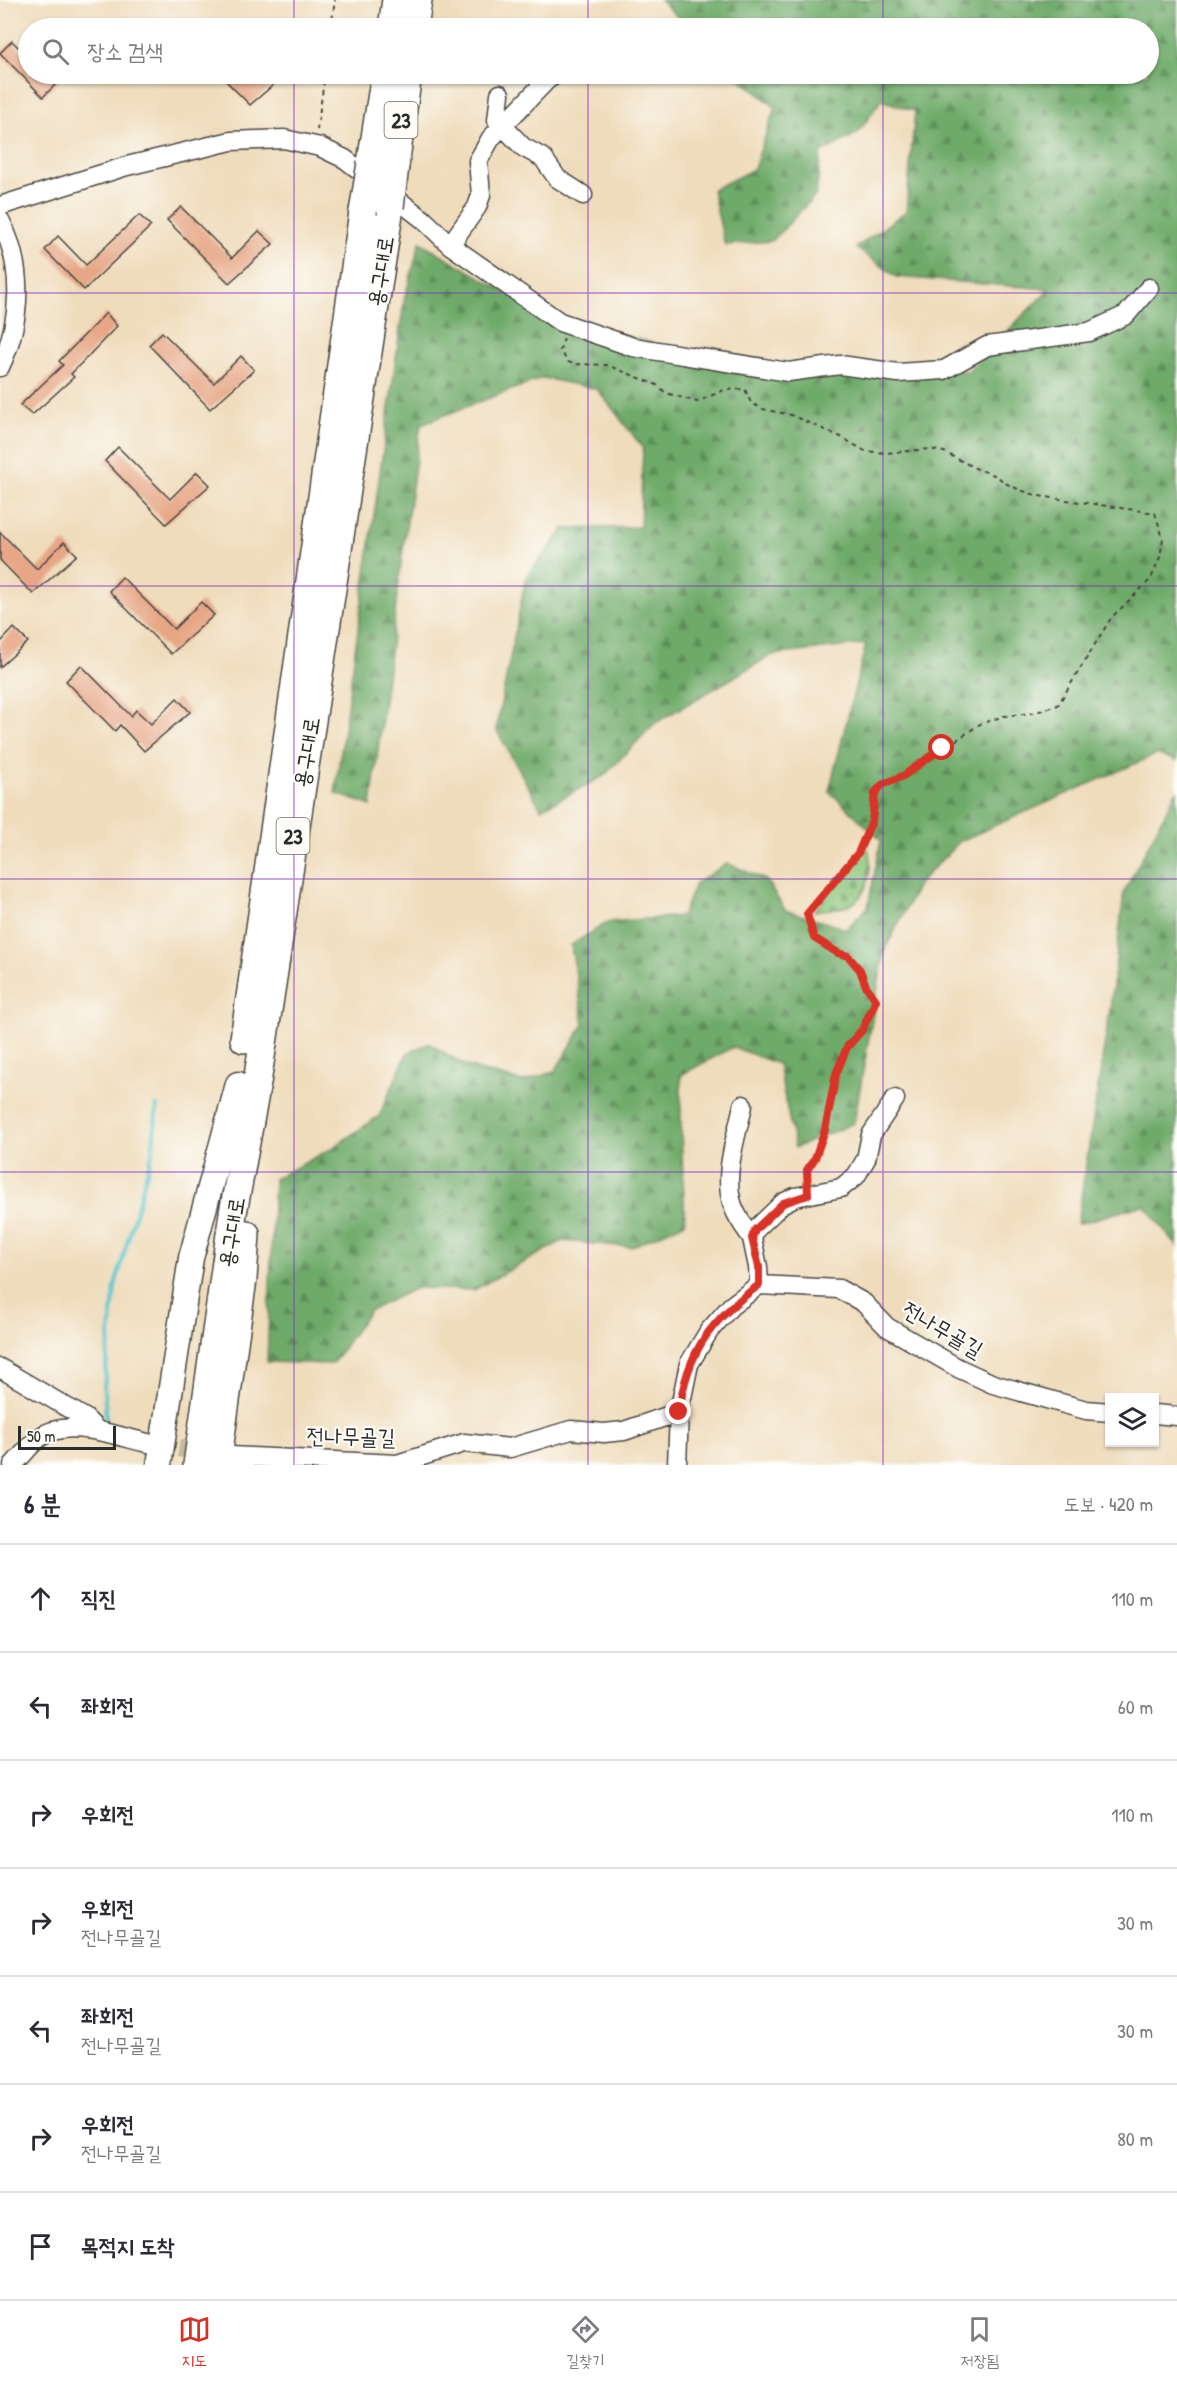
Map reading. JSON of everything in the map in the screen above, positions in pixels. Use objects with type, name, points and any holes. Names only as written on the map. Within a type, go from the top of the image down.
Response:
[{"type":"highway","points":[[393,18],[396,0]]},
{"type":"highway","points":[[415,18],[418,0]]},
{"type":"highway","name":"용구대로","points":[[178,1465],[247,1084],[390,207],[383,164],[385,84]]},
{"type":"highway","name":"용구대로","points":[[197,1465],[233,1213],[247,1084],[363,212],[383,164],[405,84]]},
{"type":"highway","points":[[224,1460],[243,1279],[247,1084]]},
{"type":"main road","points":[[159,1465],[191,1258],[247,1084]]},
{"type":"street","points":[[450,245],[477,207],[481,195],[478,161],[491,138],[543,84]]},
{"type":"street","points":[[500,94],[496,120],[523,147],[543,158],[557,178],[583,195]]},
{"type":"street","points":[[0,206],[127,166],[231,141],[284,139],[315,145],[345,159],[424,220],[450,245],[560,322],[633,347],[788,372],[840,365],[898,373],[944,370],[987,346],[1089,332],[1126,315],[1149,288]]},
{"type":"street","points":[[0,220],[14,256],[17,278],[9,304],[14,329],[0,367]]},
{"type":"street","points":[[752,1238],[755,1230],[783,1203],[841,1188],[856,1176],[866,1159],[871,1135],[895,1099]]},
{"type":"street","points":[[677,1465],[679,1412],[689,1365],[709,1331],[731,1306],[759,1285],[759,1267],[752,1238],[732,1204],[729,1176],[743,1105]]},
{"type":"street","name":"전나무골길","points":[[759,1285],[839,1289],[864,1303],[887,1327],[958,1368],[993,1384],[1086,1410],[1105,1412]]},
{"type":"street","points":[[0,1368],[85,1418],[97,1430]]},
{"type":"street","name":"전나무골길","points":[[224,1460],[397,1464],[464,1443],[510,1448],[571,1430],[604,1433],[624,1431],[679,1412]]},
{"type":"street","points":[[1159,1414],[1177,1416]]},
{"type":"street","points":[[13,1465],[40,1437],[53,1431],[97,1430],[148,1443]]},
{"type":"path","points":[[332,18],[335,0]]},
{"type":"path","points":[[315,145],[324,84]]},
{"type":"path","points":[[560,322],[566,335],[560,350],[568,362],[574,364],[607,365],[657,385],[666,393],[697,402],[724,390],[746,389],[751,403],[763,409],[791,415],[841,437],[865,451],[886,453],[930,449],[944,452],[997,476],[1005,483],[1020,490],[1072,502],[1155,513],[1158,517],[1163,538],[1160,556],[1151,579],[1111,618],[1058,705],[1033,713],[1004,716],[980,724],[903,776],[882,785],[875,793],[872,821],[858,853],[807,914],[814,938],[838,953],[848,956],[860,970],[866,986],[876,1000],[862,1030],[847,1047],[836,1074],[825,1130],[815,1158],[807,1170],[808,1195]]},
{"type":"green space","points":[[660,0],[1177,0],[1177,761],[1157,754],[960,841],[919,883],[884,952],[854,1123],[795,1148],[778,1064],[733,1047],[681,1075],[685,1223],[631,1247],[562,1241],[474,1290],[416,1288],[369,1311],[332,1364],[267,1362],[274,1179],[329,1150],[379,1116],[407,1053],[429,1043],[466,1066],[523,1082],[555,1071],[584,1024],[571,945],[608,922],[682,916],[695,884],[727,863],[766,880],[785,910],[846,929],[868,907],[881,840],[829,791],[866,644],[772,655],[655,723],[604,776],[541,809],[496,729],[526,577],[564,529],[640,527],[643,448],[597,389],[543,378],[421,424],[371,806],[335,793],[404,301],[420,242],[546,316],[733,363],[968,371],[1049,289],[897,277],[856,248],[906,211],[915,111],[881,100],[858,133],[821,153],[816,195],[772,241],[725,245],[712,190],[754,169],[775,107],[746,84],[1159,84],[1159,18],[679,18]]},
{"type":"green space","points":[[1177,790],[1177,1246],[1144,1205],[1077,1224],[1111,1002],[1124,892]]},
{"type":"green space","points":[[867,846],[870,869],[866,886],[858,899],[844,907],[814,911]]},
{"type":"building","points":[[12,41],[18,47],[18,71],[0,53]]},
{"type":"building","points":[[30,84],[56,84],[43,97]]},
{"type":"building","points":[[229,84],[274,84],[250,105]]},
{"type":"building","points":[[181,207],[232,258],[259,231],[273,244],[229,283],[167,220]]},
{"type":"building","points":[[139,215],[151,226],[84,290],[45,250],[58,236],[86,265]]},
{"type":"building","points":[[106,313],[117,326],[71,374],[74,377],[32,415],[20,405],[63,365],[59,361]]},
{"type":"building","points":[[162,332],[214,383],[241,356],[254,370],[210,409],[149,345]]},
{"type":"building","points":[[118,447],[170,499],[197,472],[210,485],[166,524],[105,461]]},
{"type":"building","points":[[0,532],[37,569],[64,542],[77,555],[33,594],[0,560]]},
{"type":"building","points":[[122,577],[174,629],[201,602],[214,615],[171,654],[109,591]]},
{"type":"building","points":[[14,628],[28,642],[0,667],[0,643]]},
{"type":"building","points":[[81,665],[131,716],[136,710],[151,724],[177,698],[190,712],[144,751],[120,725],[115,731],[66,681]]},
{"type":"waterway","points":[[106,1419],[104,1387],[115,1286],[152,1154],[157,1106]]},
{"type":"tunnel","points":[[152,1444],[210,1453]]},
{"type":"route","points":[[679,1412],[689,1365],[709,1331],[731,1306],[759,1285],[759,1267],[752,1238],[755,1230],[783,1203],[795,1197],[808,1195],[807,1170],[815,1158],[825,1130],[836,1074],[847,1047],[862,1030],[876,1000],[866,986],[860,970],[848,956],[838,953],[814,938],[807,914],[858,853],[872,821],[875,793],[882,785],[903,776],[942,748]]}]
